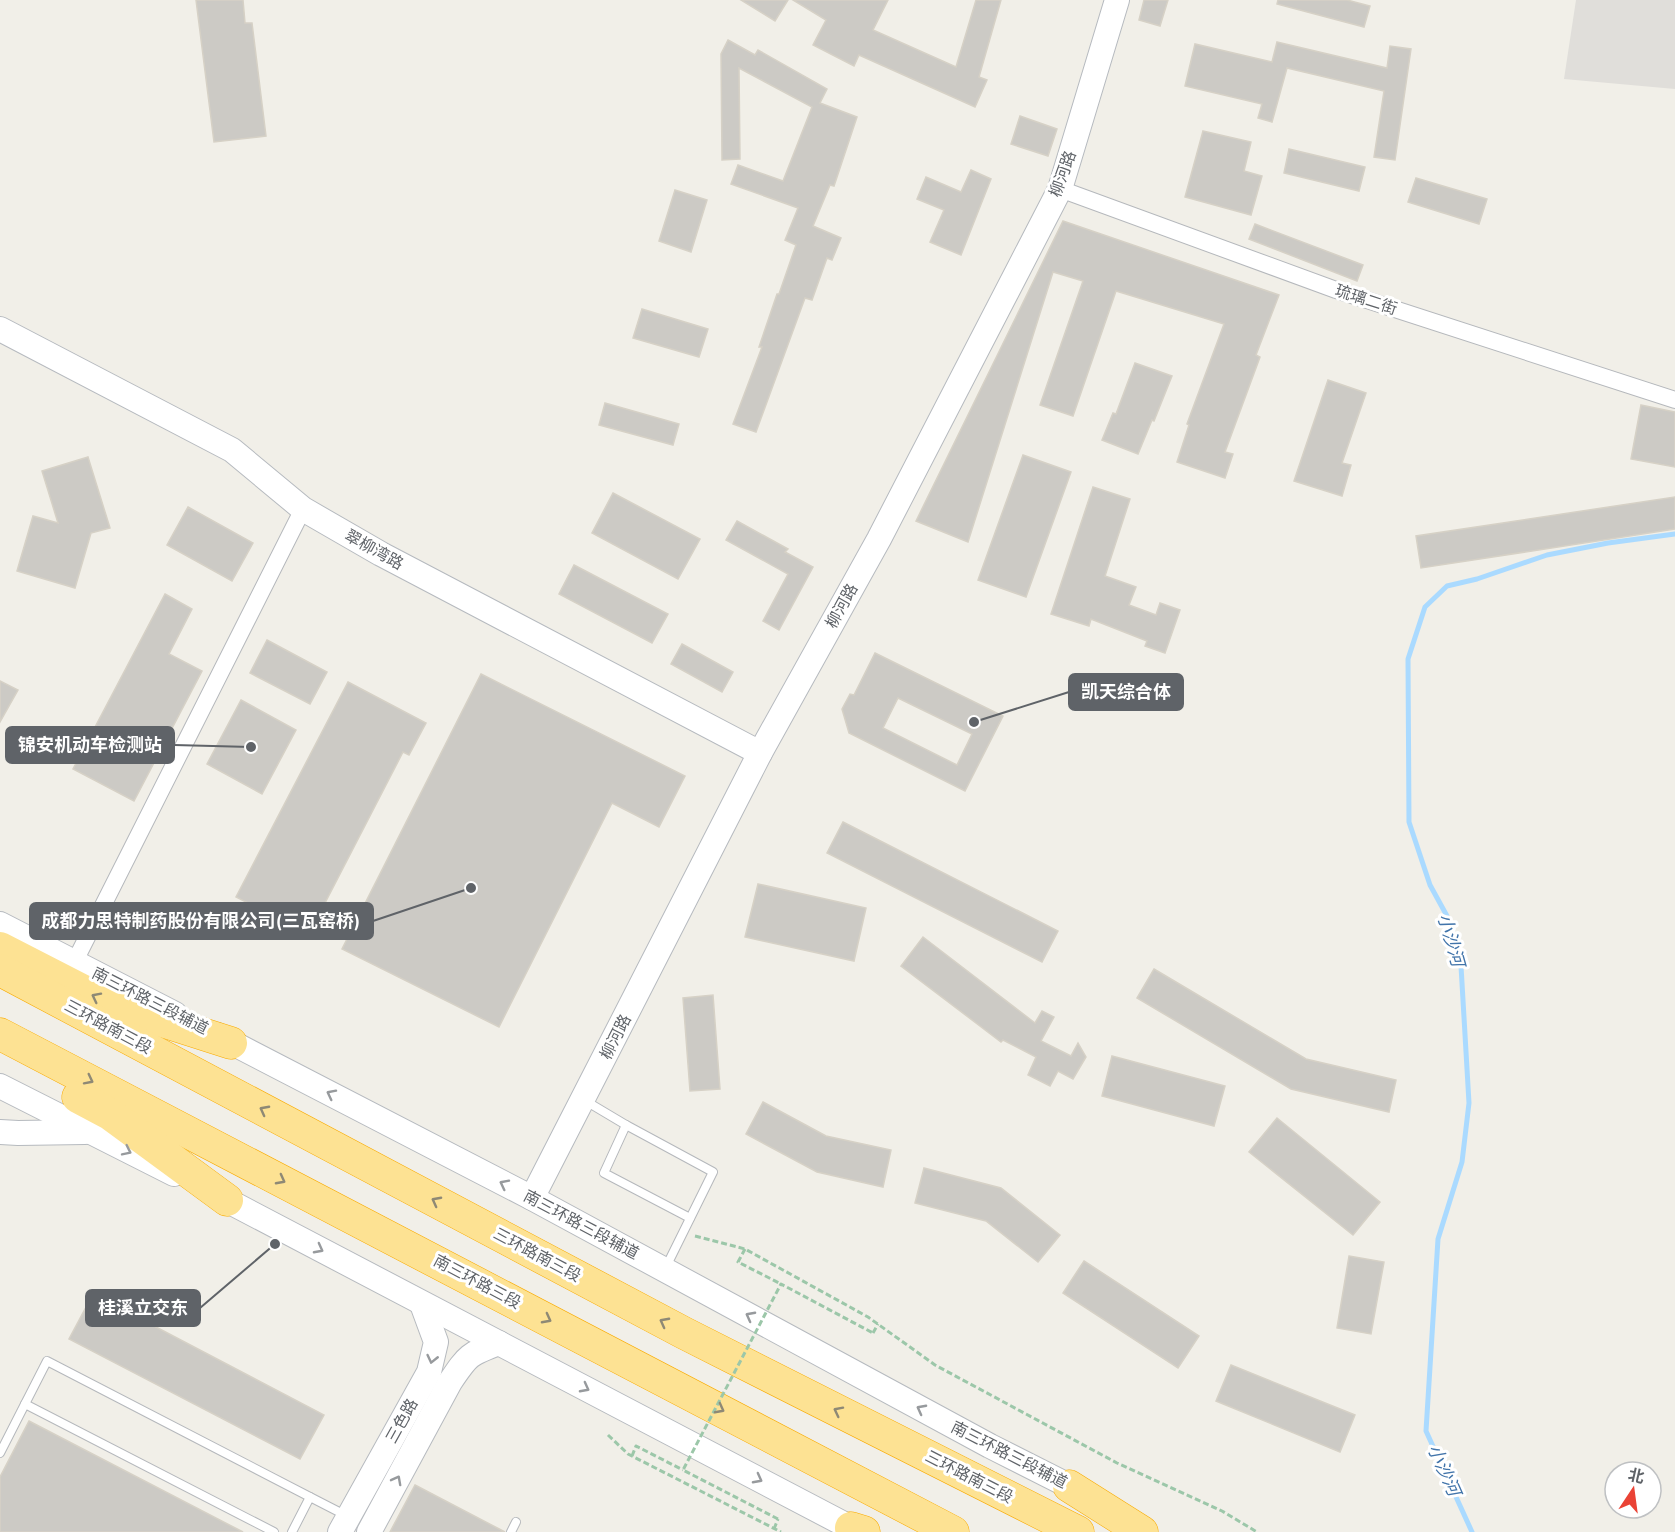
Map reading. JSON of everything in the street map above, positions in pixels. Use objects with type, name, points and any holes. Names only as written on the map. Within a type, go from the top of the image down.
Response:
[{"type":"highway","points":[[14,943],[109,1004],[231,1042]]},
{"type":"highway","name":"三环路南三段","points":[[0,970],[684,1333],[1078,1532]]},
{"type":"highway","name":"南三环路三段","points":[[0,1034],[953,1532]]},
{"type":"highway","points":[[0,1056],[110,1114],[228,1200]]},
{"type":"highway","points":[[1068,1486],[1142,1532]]},
{"type":"main road","name":"柳河路","points":[[532,1198],[760,753],[879,539],[1060,189],[1117,0]]},
{"type":"main road","name":"翠柳湾路","points":[[0,328],[232,450],[303,509],[381,554],[760,753]]},
{"type":"main road","points":[[0,905],[14,943]]},
{"type":"main road","name":"南三环路三段辅道","points":[[0,924],[14,943],[75,963],[231,1042],[532,1198],[990,1446],[1160,1532]]},
{"type":"main road","points":[[0,1086],[228,1200],[422,1304],[858,1530]]},
{"type":"main road","points":[[0,1132],[88,1131]]},
{"type":"main road","name":"三色路","points":[[344,1524],[429,1372],[436,1342],[422,1304]]},
{"type":"main road","name":"三色路","points":[[369,1532],[461,1365],[472,1353],[499,1343]]},
{"type":"street","name":"琉璃二街","points":[[1060,189],[1336,290],[1675,400]]},
{"type":"street","points":[[75,963],[303,509]]},
{"type":"lane","points":[[584,1100],[713,1172],[664,1270]]},
{"type":"lane","points":[[626,1125],[604,1173],[690,1218]]},
{"type":"lane","points":[[0,1452],[47,1361],[310,1497],[344,1524]]},
{"type":"lane","points":[[26,1404],[274,1532]]},
{"type":"lane","points":[[292,1532],[310,1497]]},
{"type":"lane","points":[[511,1532],[516,1522]]},
{"type":"path","points":[[683,1233],[746,1249],[878,1324],[935,1365],[1117,1463],[1222,1510],[1257,1532]]},
{"type":"path","points":[[746,1249],[738,1263],[873,1333],[878,1324]]},
{"type":"path","points":[[683,1470],[781,1284]]},
{"type":"path","points":[[608,1435],[632,1456],[781,1532]]},
{"type":"path","points":[[632,1456],[636,1446],[683,1470],[778,1520],[774,1530]]},
{"type":"shaded area","points":[[1576,0],[1675,0],[1675,89],[1564,79]]},
{"type":"building","points":[[196,0],[243,0],[245,23],[252,23],[266,136],[214,142]]},
{"type":"building","points":[[741,0],[788,0],[775,21]]},
{"type":"building","points":[[793,0],[888,0],[873,30],[956,67],[976,0],[1001,0],[979,77],[987,80],[975,107],[859,55],[854,66],[813,45],[826,20]]},
{"type":"building","points":[[1144,0],[1168,0],[1160,26],[1139,20]]},
{"type":"building","points":[[1278,0],[1347,0],[1370,6],[1364,27],[1277,4]]},
{"type":"building","points":[[728,40],[755,55],[758,50],[827,89],[820,103],[857,117],[834,186],[830,185],[813,226],[841,238],[832,260],[827,258],[812,300],[805,298],[756,432],[733,424],[796,245],[785,240],[798,208],[731,184],[738,165],[783,181],[812,107],[739,68],[740,159],[722,160],[721,54]]},
{"type":"building","points":[[1277,42],[1387,68],[1390,46],[1411,49],[1395,160],[1374,157],[1384,91],[1287,68],[1272,122],[1258,118],[1262,104],[1185,86],[1195,44],[1272,62]]},
{"type":"building","points":[[1020,116],[1057,129],[1048,156],[1011,144]]},
{"type":"building","points":[[1203,131],[1251,142],[1244,171],[1262,176],[1251,215],[1185,197]]},
{"type":"building","points":[[1289,149],[1365,167],[1359,191],[1284,173]]},
{"type":"building","points":[[971,170],[991,179],[961,255],[930,242],[944,210],[917,199],[926,177],[961,192]]},
{"type":"building","points":[[1416,178],[1487,199],[1479,224],[1408,202]]},
{"type":"building","points":[[675,190],[707,200],[691,252],[659,241]]},
{"type":"building","points":[[1063,221],[1279,295],[1256,355],[1260,357],[1225,452],[1233,454],[1225,478],[1177,462],[1189,425],[1187,424],[1224,324],[1116,291],[1073,416],[1040,405],[1083,281],[1053,272],[968,542],[916,521]]},
{"type":"building","points":[[1255,224],[1363,265],[1357,281],[1249,239]]},
{"type":"building","points":[[642,309],[708,329],[699,357],[633,338]]},
{"type":"building","points":[[1135,363],[1172,376],[1138,454],[1102,440],[1113,413],[1116,414]]},
{"type":"building","points":[[1328,380],[1366,393],[1342,463],[1351,465],[1342,496],[1294,481]]},
{"type":"building","points":[[605,403],[679,424],[673,445],[599,425]]},
{"type":"building","points":[[1641,405],[1675,412],[1675,467],[1631,459]]},
{"type":"building","points":[[1023,455],[1071,472],[1026,597],[978,580]]},
{"type":"building","points":[[88,457],[110,528],[91,533],[75,588],[17,571],[33,516],[58,523],[42,471]]},
{"type":"building","points":[[1093,487],[1130,499],[1105,576],[1136,587],[1129,605],[1156,615],[1160,603],[1180,610],[1165,653],[1145,646],[1147,641],[1091,619],[1089,626],[1051,614]]},
{"type":"building","points":[[613,493],[700,539],[678,579],[592,533]]},
{"type":"building","points":[[1675,497],[1675,529],[1421,568],[1416,536]]},
{"type":"building","points":[[188,507],[253,543],[232,581],[167,545]]},
{"type":"building","points":[[737,521],[788,549],[785,552],[813,567],[779,630],[763,621],[788,574],[726,540]]},
{"type":"building","points":[[574,565],[668,614],[652,643],[559,594]]},
{"type":"building","points":[[165,594],[192,609],[169,654],[202,671],[134,801],[73,769]]},
{"type":"building","points":[[267,640],[327,672],[310,704],[250,673]]},
{"type":"building","points":[[682,644],[733,672],[722,692],[671,664]]},
{"type":"building","points":[[875,653],[1003,716],[965,791],[849,733],[842,709],[850,694],[854,695]],"holes":[[[898,698],[972,734],[957,765],[883,728]]]},
{"type":"building","points":[[481,674],[685,776],[659,827],[612,803],[499,1027],[342,949]]},
{"type":"building","points":[[0,681],[18,690],[0,722]]},
{"type":"building","points":[[348,682],[426,723],[409,755],[403,752],[309,934],[236,897]]},
{"type":"building","points":[[241,700],[296,730],[262,794],[207,764]]},
{"type":"building","points":[[843,822],[1058,931],[1042,962],[827,853]]},
{"type":"building","points":[[758,884],[866,908],[854,961],[745,937]]},
{"type":"building","points":[[923,937],[1035,1023],[1042,1011],[1054,1017],[1041,1041],[1071,1056],[1078,1043],[1086,1057],[1073,1079],[1058,1071],[1050,1086],[1028,1075],[1036,1057],[1003,1040],[1001,1042],[901,966]]},
{"type":"building","points":[[1154,969],[1306,1059],[1396,1080],[1389,1112],[1291,1089],[1137,998]]},
{"type":"building","points":[[713,995],[720,1089],[690,1091],[683,998]]},
{"type":"building","points":[[1112,1056],[1225,1086],[1214,1126],[1102,1096]]},
{"type":"building","points":[[763,1102],[826,1136],[891,1150],[883,1187],[817,1172],[746,1134]]},
{"type":"building","points":[[1277,1118],[1380,1202],[1353,1235],[1249,1152]]},
{"type":"building","points":[[924,1168],[1001,1188],[1060,1235],[1038,1262],[986,1221],[915,1203]]},
{"type":"building","points":[[1349,1256],[1384,1262],[1371,1334],[1337,1328]]},
{"type":"building","points":[[1084,1261],[1199,1336],[1178,1368],[1063,1293]]},
{"type":"building","points":[[93,1294],[324,1415],[300,1459],[69,1339]]},
{"type":"building","points":[[1231,1365],[1355,1415],[1340,1452],[1216,1401]]},
{"type":"building","points":[[29,1421],[243,1532],[0,1532],[0,1477]]},
{"type":"building","points":[[415,1485],[505,1532],[390,1532]]},
{"type":"waterway","name":"小沙河","points":[[1472,1532],[1426,1431],[1438,1239],[1462,1162],[1469,1103],[1461,966],[1447,916],[1430,885],[1409,822],[1408,659],[1425,607],[1447,586],[1477,579],[1547,555],[1608,543],[1675,534]]},
{"type":"place","name":"凯天综合体","points":[[974,722]]},
{"type":"place","name":"锦安机动车检测站","points":[[251,747]]},
{"type":"place","name":"成都力思特制药股份有限公司(三瓦窑桥)","points":[[471,888]]},
{"type":"place","name":"桂溪立交东","points":[[275,1244]]}]
